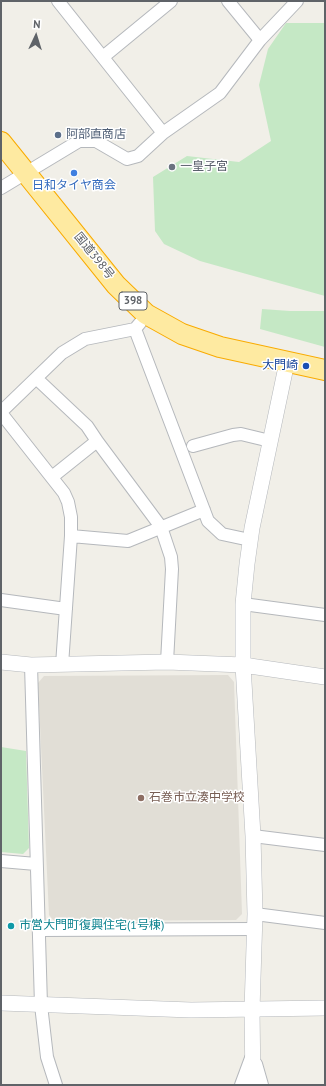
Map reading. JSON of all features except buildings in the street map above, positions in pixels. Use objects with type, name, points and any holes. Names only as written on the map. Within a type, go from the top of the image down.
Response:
[{"type":"highway","name":"国道398号","points":[[1,142],[116,284],[141,321],[220,346],[325,370]]},
{"type":"street","points":[[58,1],[163,133]]},
{"type":"street","points":[[103,57],[171,1]]},
{"type":"street","points":[[228,1],[260,40]]},
{"type":"street","points":[[1,188],[79,141],[96,141],[127,159],[138,156],[163,133],[220,93],[260,40],[298,1]]},
{"type":"street","points":[[62,665],[71,536],[71,517],[68,502],[64,493],[52,477],[1,413],[62,353],[85,339],[141,321],[208,521],[222,534],[250,540]]},
{"type":"street","points":[[253,1085],[252,1010],[255,914],[253,836],[243,665],[243,604],[250,540],[287,362]]},
{"type":"street","points":[[36,378],[87,426],[161,527],[171,557],[172,569],[167,662]]},
{"type":"street","points":[[193,446],[233,434],[241,434],[270,441]]},
{"type":"street","points":[[52,477],[97,440]]},
{"type":"street","points":[[71,536],[128,541],[204,510]]},
{"type":"street","points":[[1,600],[66,609]]},
{"type":"street","points":[[243,604],[325,615]]},
{"type":"street","points":[[1,662],[31,665],[167,662],[243,665],[325,677]]},
{"type":"street","points":[[31,665],[36,864],[42,1004],[47,1058],[56,1085]]},
{"type":"street","points":[[253,836],[325,845]]},
{"type":"street","points":[[1,861],[36,864]]},
{"type":"street","points":[[255,914],[325,923]]},
{"type":"street","points":[[39,930],[255,929]]},
{"type":"street","points":[[1,1003],[191,1010],[325,1008]]},
{"type":"street","points":[[241,1085],[253,1055]]},
{"type":"street","points":[[253,1055],[262,1085]]},
{"type":"shaded area","name":"石巻市立湊中学校","points":[[228,675],[234,682],[242,914],[236,920],[54,921],[49,915],[38,683],[44,676]]},
{"type":"green space","points":[[286,23],[325,23],[325,296],[200,261],[164,244],[155,231],[153,177],[187,156],[239,162],[271,141],[259,85],[268,49]]},
{"type":"green space","points":[[262,309],[325,311],[325,347],[260,329]]},
{"type":"green space","points":[[1,747],[26,751],[29,848],[23,854],[1,852]]},
{"type":"place","name":"阿部直商店","points":[[58,135]]},
{"type":"place","name":"一皇子宮","points":[[172,167]]},
{"type":"place","name":"日和タイヤ商会","points":[[74,173]]},
{"type":"place","name":"大門崎","points":[[306,366]]},
{"type":"place","name":"石巻市立湊中学校","points":[[141,798]]},
{"type":"place","name":"市営大門町復興住宅(1号棟)","points":[[11,926]]}]
